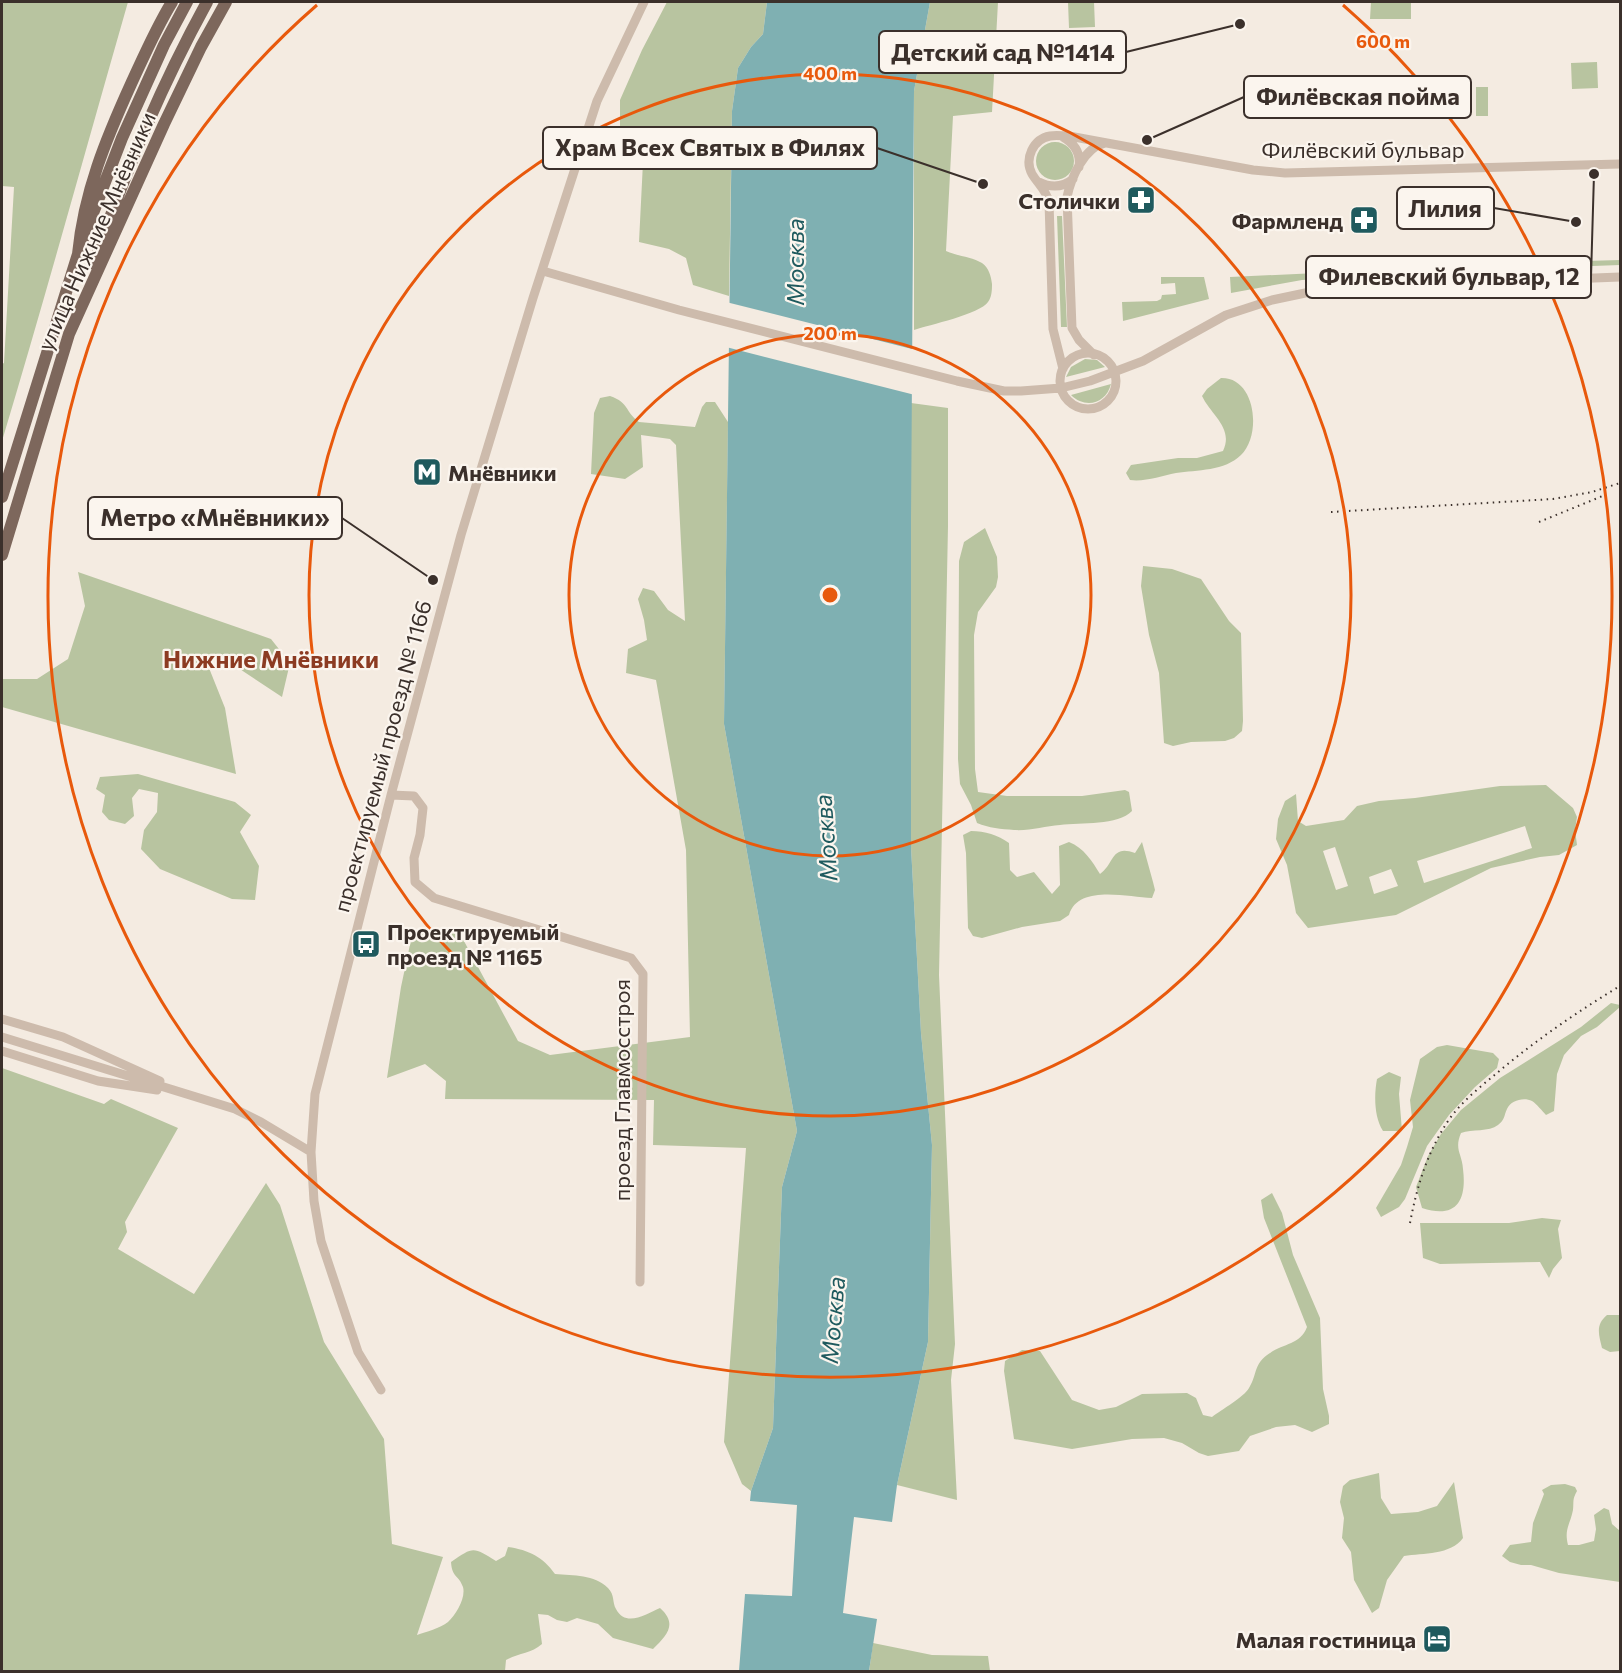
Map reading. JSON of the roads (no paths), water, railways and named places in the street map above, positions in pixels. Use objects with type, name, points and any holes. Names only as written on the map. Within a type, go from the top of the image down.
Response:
[{"type":"main road","name":"улица Нижние Мнёвники","points":[[2,497],[78,254],[81,221],[87,197],[109,133],[152,37],[172,2]]},
{"type":"main road","points":[[78,254],[122,138],[164,45],[187,2]]},
{"type":"main road","points":[[77,316],[138,142],[179,52],[207,2]]},
{"type":"main road","name":"улица Нижние Мнёвники","points":[[2,555],[66,345],[77,316],[164,124],[201,47],[226,2]]},
{"type":"street","name":"проектируемый проезд № 1166","points":[[311,1152],[315,1094],[455,555],[597,100],[644,2]]},
{"type":"street","points":[[1058,136],[1070,141],[1078,151],[1080,163],[1076,173],[1067,197],[1072,328],[1079,340],[1095,354],[1105,359],[1115,373],[1115,391],[1110,399],[1096,408],[1080,408],[1072,404],[1061,388],[1064,369],[1053,329],[1049,202],[1047,194],[1029,167],[1031,150],[1044,138],[1058,136]]},
{"type":"street","name":"Филёвский бульвар","points":[[1058,136],[1253,170],[1285,173],[1620,164]]},
{"type":"street","points":[[1039,182],[1054,187],[1068,182],[1090,150],[1108,143]]},
{"type":"street","points":[[543,271],[679,310],[957,381],[1004,390],[1061,388],[1115,373],[1158,354],[1226,315],[1272,300],[1310,292],[1437,284],[1620,277]]},
{"type":"street","points":[[1064,369],[1077,356],[1095,354]]},
{"type":"street","name":"проезд Главмосстроя","points":[[391,795],[414,796],[423,808],[420,835],[414,858],[415,882],[434,898],[631,958],[643,974],[640,1282]]},
{"type":"street","points":[[2,1018],[63,1037],[189,1094]]},
{"type":"street","points":[[2,1036],[236,1109],[311,1152],[321,1241],[358,1352],[381,1390]]},
{"type":"street","points":[[2,1051],[98,1081],[189,1094]]},
{"type":"water","name":"Москва","points":[[767,2],[930,2],[914,91],[911,518],[911,847],[921,1033],[932,1145],[928,1342],[897,1485],[892,1522],[854,1517],[843,1613],[877,1619],[869,1671],[739,1671],[745,1594],[792,1596],[797,1505],[750,1501],[751,1491],[773,1428],[782,1187],[797,1131],[724,724],[732,111],[738,68],[751,47],[763,34]]},
{"type":"railway","points":[[1331,512],[1553,499],[1592,492],[1620,483]]},
{"type":"railway","points":[[1539,522],[1605,495]]},
{"type":"railway","points":[[1410,1223],[1416,1196],[1429,1158],[1448,1121],[1459,1107],[1477,1089],[1527,1049],[1572,1016],[1620,986]]},
{"type":"place","name":"Детский сад №1414","points":[[1240,24]]},
{"type":"place","name":"Филёвская пойма","points":[[1147,140]]},
{"type":"place","name":"Филевский бульвар, 12","points":[[1594,174]]},
{"type":"place","name":"Храм Всех Святых в Филях","points":[[983,184]]},
{"type":"place","name":"Столички","points":[[1141,200]]},
{"type":"place","name":"Фармленд","points":[[1364,220]]},
{"type":"place","name":"Лилия","points":[[1576,222]]},
{"type":"place","name":"Мнёвники","points":[[427,472]]},
{"type":"place","name":"Метро «Мнёвники»","points":[[433,580]]},
{"type":"place","name":"Проектируемый проезд № 1165","points":[[366,944]]},
{"type":"place","name":"Малая гостиница","points":[[1437,1639]]},
{"type":"district","name":"Нижние Мнёвники","points":[[271,658]]}]
